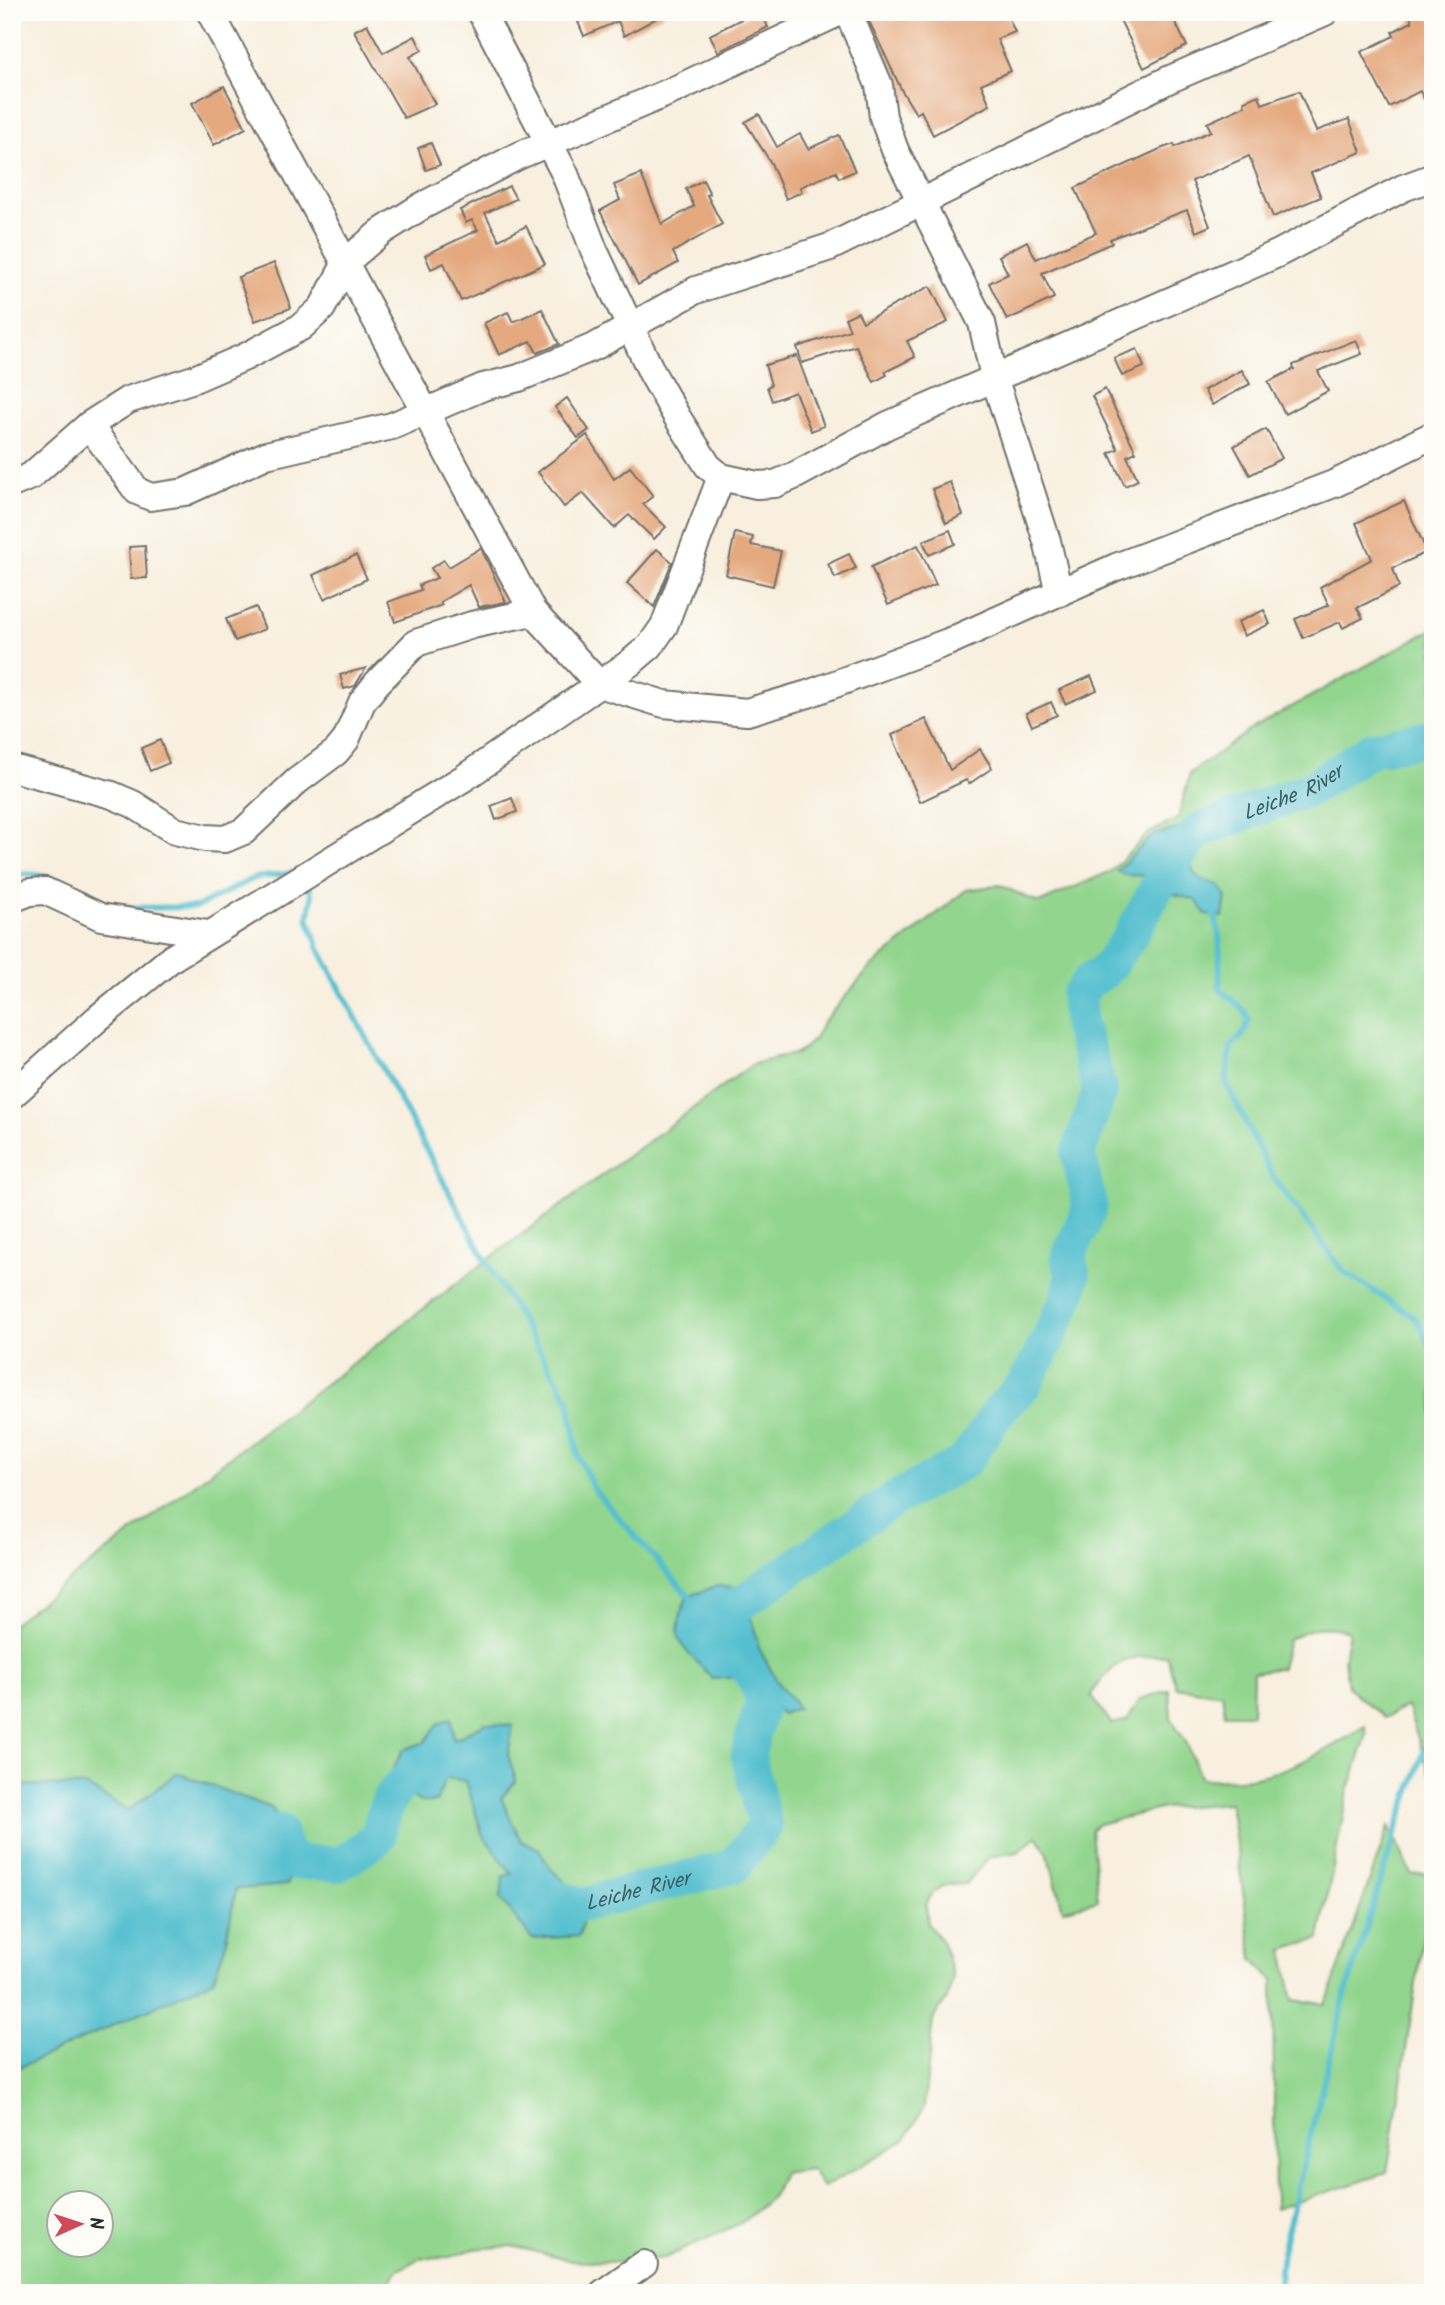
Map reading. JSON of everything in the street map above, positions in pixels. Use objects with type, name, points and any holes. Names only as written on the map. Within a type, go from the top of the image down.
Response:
[{"type":"street","points":[[210,12],[347,261],[534,612],[599,684],[664,704],[747,712],[808,694],[909,657],[1186,539],[1336,483],[1433,435]]},
{"type":"street","points":[[481,12],[549,142],[630,327],[677,417],[708,466],[721,477],[757,485],[775,484],[888,425],[1277,254],[1403,188],[1433,177]]},
{"type":"street","points":[[12,484],[31,476],[89,425],[128,400],[194,379],[245,357],[301,327],[322,308],[347,261],[381,232],[422,206],[549,142],[674,90],[840,12]]},
{"type":"street","points":[[848,12],[879,85],[883,117],[895,150],[982,323],[994,377],[1047,541],[1059,593]]},
{"type":"street","points":[[89,425],[137,491],[151,497],[185,492],[265,455],[373,431],[483,387],[519,378],[574,355],[696,290],[830,247],[1156,86],[1325,12]]},
{"type":"street","points":[[12,1095],[140,982],[208,934],[464,778],[650,646],[664,626],[721,477]]},
{"type":"street","points":[[12,768],[111,795],[133,804],[176,831],[205,838],[225,839],[244,831],[297,782],[335,752],[346,740],[362,702],[376,683],[416,643],[472,625],[534,612]]},
{"type":"street","points":[[12,900],[30,892],[45,891],[101,917],[208,934]]},
{"type":"street","points":[[603,2293],[643,2264]]},
{"type":"green space","points":[[1433,629],[1433,1773],[1430,1774],[1407,1706],[1384,1718],[1348,1687],[1344,1660],[1349,1631],[1317,1628],[1288,1640],[1281,1668],[1253,1672],[1252,1714],[1225,1714],[1222,1694],[1176,1687],[1167,1656],[1141,1657],[1122,1662],[1106,1675],[1091,1695],[1112,1724],[1128,1720],[1140,1699],[1169,1690],[1171,1718],[1187,1744],[1201,1779],[1243,1779],[1285,1769],[1313,1757],[1365,1726],[1367,1734],[1347,1795],[1319,1939],[1283,1950],[1293,2000],[1326,2004],[1389,1826],[1412,1875],[1433,1873],[1387,2173],[1275,2209],[1273,1980],[1253,1959],[1230,1803],[1164,1808],[1098,1824],[1091,1830],[1098,1900],[1063,1910],[1048,1854],[1037,1836],[1018,1852],[989,1857],[966,1884],[944,1885],[931,1894],[926,1905],[928,1924],[943,1943],[953,1978],[947,1999],[933,2019],[924,2107],[905,2140],[823,2188],[811,2169],[783,2173],[773,2196],[743,2222],[665,2258],[610,2262],[568,2260],[512,2246],[474,2249],[450,2257],[420,2258],[397,2271],[384,2293],[12,2293],[12,1624],[486,1261],[753,1064],[798,1053],[814,1039],[823,1022],[871,967],[966,890],[1000,885],[1039,903],[1111,871],[1150,832],[1178,819],[1190,773],[1253,728]]},
{"type":"water","points":[[1218,819],[1221,828],[1196,851],[1192,867],[1195,874],[1204,880],[1219,885],[1226,896],[1223,917],[1206,915],[1196,900],[1158,890],[1150,876],[1126,875],[1117,871],[1153,835]]},
{"type":"water","points":[[716,1586],[734,1587],[753,1622],[759,1648],[779,1685],[798,1708],[782,1714],[738,1677],[713,1679],[686,1651],[681,1643],[678,1625],[687,1597]]},
{"type":"water","points":[[451,1718],[454,1740],[485,1723],[513,1726],[508,1755],[516,1781],[501,1798],[521,1841],[539,1849],[550,1868],[576,1892],[584,1914],[579,1936],[532,1939],[501,1899],[503,1876],[512,1874],[482,1834],[466,1781],[446,1778],[436,1802],[420,1802],[402,1789],[379,1796],[403,1750],[425,1742],[438,1724]]},
{"type":"water","points":[[177,1773],[272,1808],[299,1850],[287,1885],[236,1889],[225,1946],[213,1980],[12,2071],[12,1785],[85,1786],[129,1810]]},
{"type":"building","points":[[601,12],[668,12],[624,36],[618,21],[584,36],[578,22]]},
{"type":"building","points":[[755,12],[761,12],[768,27],[718,52],[710,35]]},
{"type":"building","points":[[883,12],[1006,12],[1015,32],[997,39],[1011,71],[981,84],[990,105],[933,135],[921,111],[916,114],[902,91],[868,19]]},
{"type":"building","points":[[1116,12],[1170,12],[1187,46],[1144,68]]},
{"type":"building","points":[[1409,12],[1430,12],[1433,20],[1433,116],[1420,91],[1389,107],[1361,52],[1394,36],[1392,32],[1412,22]]},
{"type":"building","points":[[367,24],[383,53],[415,36],[422,50],[410,57],[435,104],[404,118],[354,31]]},
{"type":"building","points":[[224,86],[246,128],[214,145],[192,103]]},
{"type":"building","points":[[1299,91],[1316,131],[1349,119],[1361,152],[1311,173],[1321,197],[1273,217],[1249,156],[1192,181],[1210,226],[1196,232],[1187,210],[1110,239],[1112,243],[1042,273],[1054,298],[1007,320],[989,283],[1008,274],[999,256],[1027,241],[1036,259],[1096,233],[1075,188],[1160,149],[1174,144],[1175,147],[1211,131],[1207,123],[1245,106],[1244,101],[1259,95],[1262,104]]},
{"type":"building","points":[[759,114],[777,147],[800,134],[808,149],[839,135],[855,171],[839,178],[836,172],[800,187],[802,192],[786,199],[771,163],[745,122]]},
{"type":"building","points":[[431,143],[440,165],[426,170],[418,148]]},
{"type":"building","points":[[641,174],[662,224],[694,206],[686,189],[703,180],[710,194],[707,195],[722,224],[673,252],[678,263],[638,285],[600,211],[620,200],[614,185]]},
{"type":"building","points":[[509,186],[516,199],[485,213],[499,240],[526,226],[545,264],[461,301],[444,263],[431,269],[425,255],[478,230],[472,220],[466,223],[460,210]]},
{"type":"building","points":[[274,263],[291,308],[255,321],[238,277]]},
{"type":"building","points":[[930,286],[948,322],[907,341],[915,357],[885,372],[887,375],[874,382],[856,346],[802,363],[797,347],[850,330],[845,318],[858,312],[863,322]]},
{"type":"building","points":[[542,309],[559,344],[537,353],[531,341],[499,355],[484,323],[508,312],[513,322]]},
{"type":"building","points":[[1356,340],[1362,354],[1318,371],[1328,391],[1285,414],[1268,382],[1294,369],[1293,365]]},
{"type":"building","points":[[1137,349],[1144,367],[1122,376],[1114,358]]},
{"type":"building","points":[[797,356],[824,426],[811,431],[795,392],[772,401],[767,387],[771,385],[765,365]]},
{"type":"building","points":[[1242,370],[1250,384],[1212,405],[1204,390]]},
{"type":"building","points":[[1105,389],[1136,452],[1127,456],[1138,480],[1125,486],[1109,453],[1118,449],[1092,396]]},
{"type":"building","points":[[567,398],[589,430],[578,438],[555,407]]},
{"type":"building","points":[[1266,429],[1282,458],[1250,475],[1234,446]]},
{"type":"building","points":[[587,435],[614,479],[630,467],[653,496],[643,504],[666,527],[654,539],[629,515],[614,528],[583,493],[564,507],[538,472]]},
{"type":"building","points":[[950,482],[963,515],[946,523],[932,489]]},
{"type":"building","points":[[1404,501],[1427,552],[1393,568],[1399,587],[1357,608],[1363,618],[1343,628],[1340,622],[1303,638],[1295,619],[1329,605],[1320,587],[1372,559],[1356,523]]},
{"type":"building","points":[[950,530],[955,544],[929,555],[923,541]]},
{"type":"building","points":[[735,533],[753,537],[751,545],[781,551],[773,586],[726,575]]},
{"type":"building","points":[[918,545],[936,585],[888,605],[871,567]]},
{"type":"building","points":[[145,546],[147,578],[131,579],[129,547]]},
{"type":"building","points":[[481,548],[506,602],[479,607],[469,585],[440,602],[442,605],[395,622],[388,602],[421,590],[419,585],[437,578],[431,568],[444,560],[449,567]]},
{"type":"building","points":[[657,549],[672,562],[654,607],[627,583]]},
{"type":"building","points":[[849,554],[856,568],[835,578],[828,564]]},
{"type":"building","points":[[356,555],[367,579],[324,599],[313,575]]},
{"type":"building","points":[[256,607],[265,629],[235,641],[226,619]]},
{"type":"building","points":[[1264,610],[1270,624],[1244,636],[1238,622]]},
{"type":"building","points":[[366,668],[355,686],[344,689],[340,675]]},
{"type":"building","points":[[1091,676],[1097,690],[1065,704],[1059,690]]},
{"type":"building","points":[[1051,702],[1057,715],[1032,726],[1026,713]]},
{"type":"building","points":[[926,719],[950,770],[980,749],[992,768],[969,784],[966,780],[920,802],[892,735]]},
{"type":"building","points":[[160,740],[169,763],[150,771],[141,748]]},
{"type":"building","points":[[512,798],[517,812],[496,820],[491,806]]},
{"type":"waterway","points":[[539,1887],[544,1893],[581,1905],[734,1866],[765,1826],[748,1755],[763,1698],[751,1673],[732,1652],[726,1621],[742,1602],[893,1500],[965,1461],[1001,1408],[1025,1384],[1069,1294],[1073,1274],[1068,1258],[1090,1207],[1078,1153],[1100,1090],[1080,1024],[1078,996],[1089,981],[1104,972],[1128,940],[1167,870],[1198,831],[1312,788],[1372,749],[1433,737]]},
{"type":"waterway","points":[[119,908],[197,907],[254,878],[293,873]]},
{"type":"waterway","points":[[12,876],[29,874],[48,877],[71,888],[77,894]]},
{"type":"waterway","points":[[308,882],[312,898],[308,918],[319,949],[486,1261],[569,1400],[578,1456],[595,1491],[693,1601]]},
{"type":"waterway","points":[[1213,913],[1220,941],[1220,989],[1245,1011],[1249,1020],[1243,1035],[1231,1046],[1226,1083],[1273,1177],[1344,1272],[1416,1318],[1433,1351]]},
{"type":"waterway","points":[[1278,2293],[1282,2252],[1345,1995],[1398,1825],[1428,1740],[1427,1655],[1433,1605]]},
{"type":"waterway","name":"Leiche River","points":[[271,1831],[279,1831],[290,1862],[340,1864],[378,1838],[388,1802],[401,1785],[434,1767]]}]
